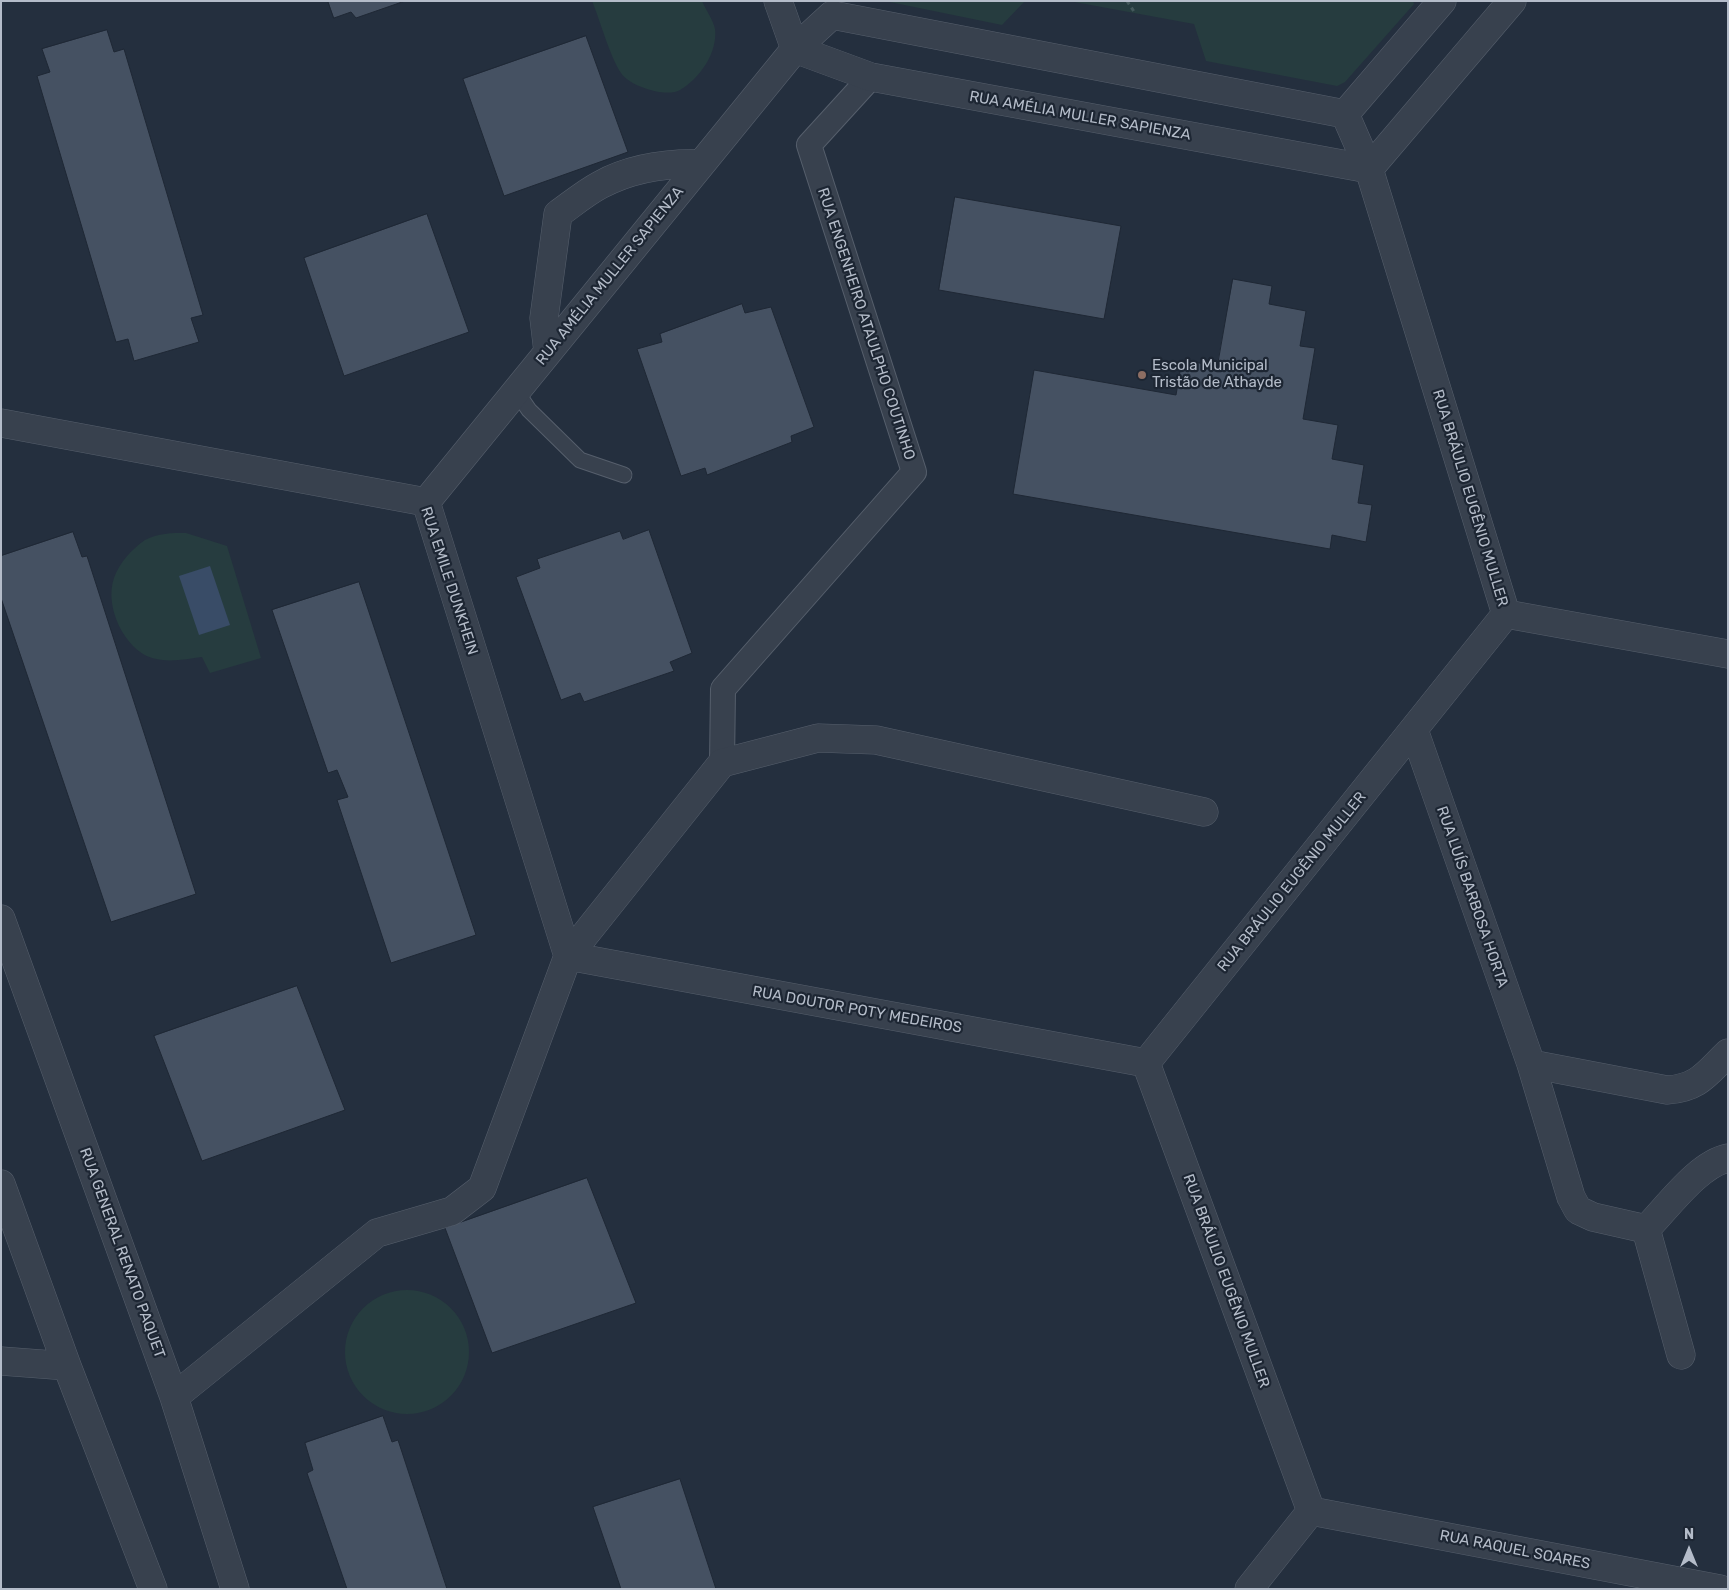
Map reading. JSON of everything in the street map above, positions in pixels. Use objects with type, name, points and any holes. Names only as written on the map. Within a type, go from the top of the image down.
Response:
[{"type":"street","points":[[778,1],[795,49]]},
{"type":"street","points":[[1345,114],[1442,1]]},
{"type":"street","points":[[1369,169],[1512,1]]},
{"type":"street","name":"RUA AMÉLIA MULLER SAPIENZA","points":[[426,502],[829,8],[1345,114]]},
{"type":"street","name":"RUA AMÉLIA MULLER SAPIENZA","points":[[795,49],[871,77],[1369,169]]},
{"type":"street","name":"RUA ENGENHEIRO ATAULPHO COUTINHO","points":[[722,763],[723,688],[914,472],[809,145],[871,77]]},
{"type":"street","name":"RUA BRÁULIO EUGÊNIO MULLER","points":[[1311,1512],[1146,1063],[1506,614],[1369,169],[1345,114]]},
{"type":"street","points":[[548,352],[544,318],[558,214],[600,184],[645,168],[672,163],[701,164]]},
{"type":"street","name":"RUA EMILE DUNKHEIN","points":[[1,423],[426,502],[568,956]]},
{"type":"street","points":[[1506,614],[1728,654]]},
{"type":"street","name":"RUA LUÍS BARBOSA HORTA","points":[[1414,730],[1531,1064],[1570,1197],[1578,1210],[1593,1217],[1646,1230]]},
{"type":"street","points":[[174,1397],[377,1233],[452,1211],[482,1188],[568,956],[722,763],[818,738],[876,740],[1204,812]]},
{"type":"street","name":"RUA GENERAL RENATO PAQUET","points":[[1,919],[174,1397],[236,1589]]},
{"type":"street","name":"RUA DOUTOR POTY MEDEIROS","points":[[568,956],[1146,1063]]},
{"type":"street","points":[[1531,1064],[1667,1090],[1684,1089],[1698,1082],[1728,1052]]},
{"type":"street","points":[[1681,1355],[1646,1230],[1704,1170],[1717,1160],[1728,1158]]},
{"type":"street","points":[[1,1184],[67,1366],[153,1589]]},
{"type":"street","points":[[1,1361],[67,1366]]},
{"type":"street","points":[[1249,1589],[1311,1512]]},
{"type":"street","name":"RUA RAQUEL SOARES","points":[[1311,1512],[1720,1589]]},
{"type":"lane","points":[[516,392],[529,410],[580,460],[624,475]]},
{"type":"path","points":[[1127,1],[1135,13]]},
{"type":"green space","points":[[592,1],[702,1],[715,29],[713,47],[706,64],[694,79],[680,90],[674,92],[657,92],[639,86],[625,78],[617,66]]},
{"type":"green space","points":[[885,1],[1025,1],[1002,25]]},
{"type":"green space","points":[[1069,1],[1413,1],[1414,4],[1345,82],[1337,86],[1206,61],[1194,24]]},
{"type":"green space","points":[[170,533],[186,533],[227,546],[261,658],[210,673],[202,657],[184,660],[152,658],[133,646],[125,636],[114,613],[112,601],[114,578],[119,567],[131,552],[145,540]]},
{"type":"green space","points":[[407,1290],[431,1295],[450,1309],[464,1328],[469,1352],[464,1376],[450,1395],[431,1409],[407,1414],[383,1409],[364,1395],[350,1376],[345,1352],[350,1328],[364,1309],[383,1295]]},
{"type":"water","points":[[210,566],[230,625],[199,635],[179,576]]},
{"type":"building","points":[[328,1],[405,1],[356,18],[351,12],[334,18]]},
{"type":"building","points":[[107,30],[114,52],[124,49],[203,315],[191,318],[199,342],[134,361],[128,339],[116,342],[37,76],[50,72],[42,49]]},
{"type":"building","points":[[586,36],[628,152],[504,196],[463,79]]},
{"type":"building","points":[[955,197],[1121,226],[1104,319],[939,290]]},
{"type":"building","points":[[427,214],[469,332],[344,376],[304,258]]},
{"type":"building","points":[[1233,279],[1272,286],[1269,304],[1306,311],[1300,346],[1315,348],[1303,419],[1338,425],[1332,459],[1364,465],[1358,503],[1372,505],[1366,542],[1332,535],[1330,549],[1013,494],[1034,370],[1176,395],[1182,360],[1217,366]]},
{"type":"building","points":[[742,304],[745,313],[771,307],[814,427],[791,436],[792,442],[707,475],[705,468],[681,476],[637,349],[662,342],[660,334]]},
{"type":"building","points":[[649,530],[692,653],[670,662],[674,671],[584,702],[580,693],[561,700],[516,577],[540,568],[537,559],[620,531],[623,539]]},
{"type":"building","points":[[73,532],[82,557],[87,556],[196,894],[111,922],[1,598],[1,556]]},
{"type":"building","points":[[359,582],[476,935],[391,963],[337,800],[348,797],[337,770],[328,773],[272,610]]},
{"type":"building","points":[[297,986],[345,1110],[202,1161],[154,1036]]},
{"type":"building","points":[[587,1178],[636,1303],[492,1353],[445,1228]]},
{"type":"building","points":[[383,1416],[392,1442],[398,1440],[447,1589],[347,1589],[307,1473],[313,1470],[305,1443]]},
{"type":"building","points":[[680,1479],[716,1589],[621,1589],[593,1507]]},
{"type":"place","name":"Escola Municipal Tristão de Athayde","points":[[1142,375]]}]
